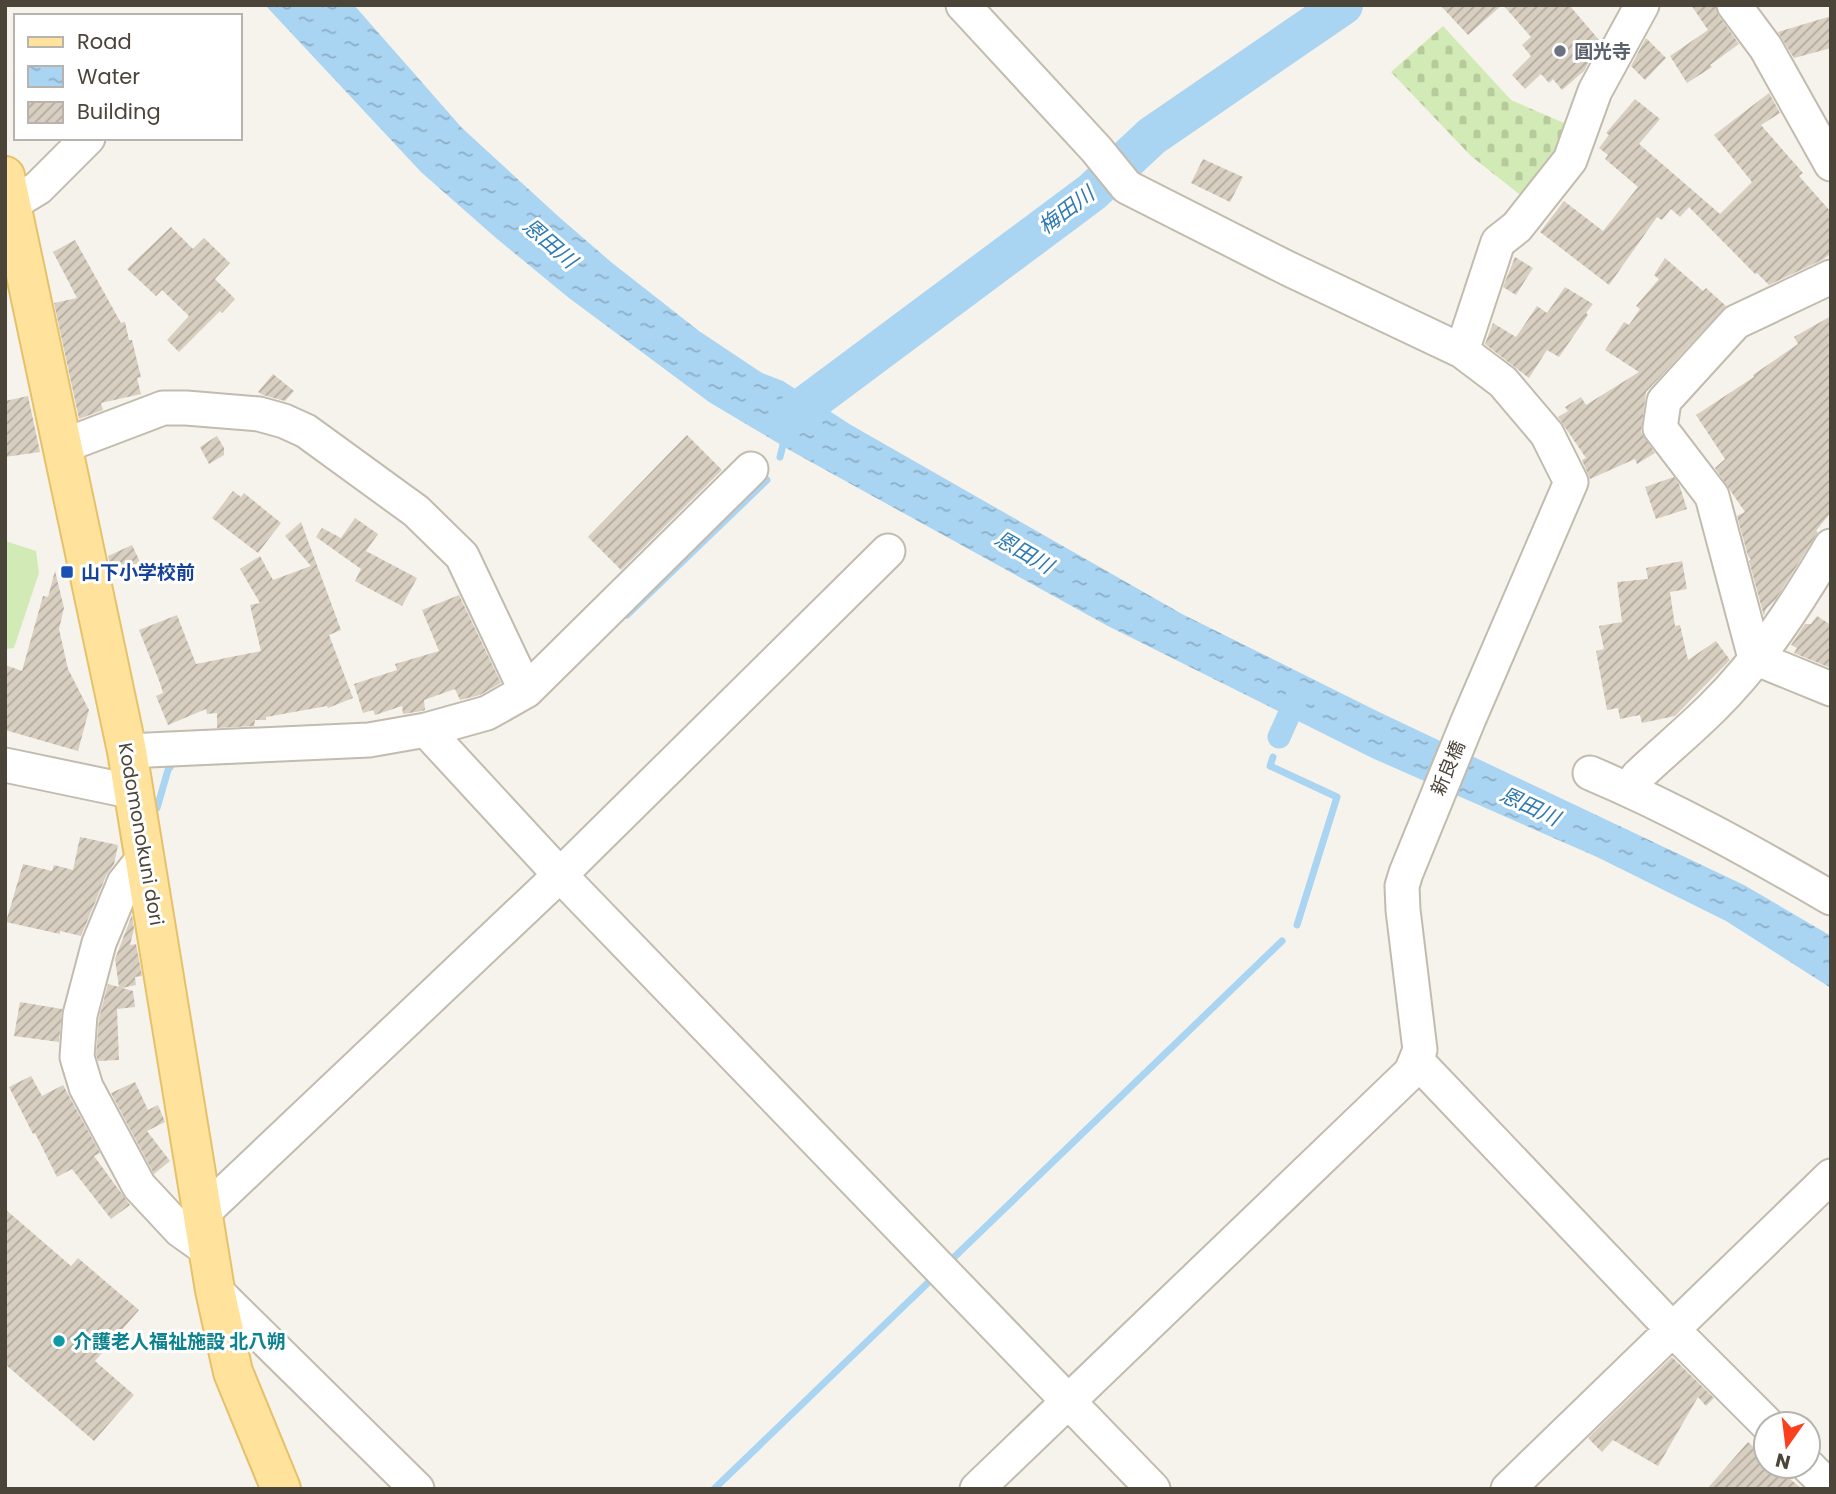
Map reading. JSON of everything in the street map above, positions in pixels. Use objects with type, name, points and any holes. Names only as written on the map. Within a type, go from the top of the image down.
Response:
[{"type":"main road","name":"Kodomonokuni dori","points":[[8,190],[127,751],[215,1290],[233,1372],[281,1489]]},
{"type":"street","name":"新良橋","points":[[963,5],[1104,157],[1127,187],[1289,269],[1462,351],[1503,382],[1547,433],[1571,482],[1428,815],[1402,886],[1420,1050],[1417,1061]]},
{"type":"street","points":[[1462,351],[1498,242],[1517,228],[1570,160],[1595,91],[1642,5]]},
{"type":"street","points":[[1734,5],[1766,48],[1831,164]]},
{"type":"street","points":[[8,190],[38,188],[86,140]]},
{"type":"street","points":[[1755,658],[1754,645],[1712,496],[1660,428],[1664,401],[1736,322],[1831,277]]},
{"type":"street","points":[[63,446],[163,408],[259,414],[306,431],[416,510],[462,556],[526,691]]},
{"type":"street","points":[[127,751],[369,740],[426,730],[487,713],[526,691],[751,469]]},
{"type":"street","points":[[1628,789],[1638,776],[1714,706],[1755,658],[1831,546]]},
{"type":"street","points":[[146,855],[124,883],[99,943],[80,1016],[77,1057],[86,1087],[139,1186],[180,1230],[205,1232],[888,551]]},
{"type":"street","points":[[1755,658],[1831,689]]},
{"type":"street","points":[[426,730],[561,875],[1153,1489]]},
{"type":"street","points":[[5,765],[134,792]]},
{"type":"street","points":[[1590,773],[1628,789],[1746,849],[1831,898]]},
{"type":"street","points":[[977,1489],[1411,1072],[1417,1061],[1673,1330],[1753,1410]]},
{"type":"street","points":[[1508,1489],[1831,1176]]},
{"type":"street","points":[[215,1290],[416,1489]]},
{"type":"green space","points":[[1443,26],[1511,100],[1571,126],[1529,202],[1471,156],[1391,72]]},
{"type":"green space","points":[[5,541],[36,551],[39,573],[14,648],[6,649]]},
{"type":"water","name":"恩田川","points":[[265,5],[354,5],[462,128],[559,217],[699,331],[762,373],[783,381],[851,425],[1182,614],[1377,711],[1744,885],[1831,936],[1831,988],[1726,921],[1597,857],[1372,758],[1106,625],[793,452],[709,402],[569,298],[421,172]]},
{"type":"building","points":[[1440,5],[1502,5],[1468,35]]},
{"type":"building","name":"圓光寺","points":[[1503,5],[1569,5],[1600,41],[1584,71],[1562,90],[1553,79],[1549,83],[1541,74],[1525,89],[1512,75],[1531,56],[1522,45],[1531,37]]},
{"type":"building","points":[[1691,5],[1715,5],[1719,16],[1739,44],[1710,65],[1712,67],[1687,83],[1670,56],[1708,30]]},
{"type":"building","points":[[1831,16],[1831,48],[1794,58],[1778,32]]},
{"type":"building","points":[[1646,38],[1666,58],[1645,80],[1631,66]]},
{"type":"building","points":[[1769,93],[1780,113],[1761,125],[1803,173],[1799,176],[1831,212],[1831,253],[1824,259],[1769,285],[1689,207],[1680,217],[1671,209],[1662,220],[1657,217],[1609,285],[1540,232],[1564,201],[1603,231],[1638,187],[1605,159],[1608,155],[1599,148],[1609,135],[1606,133],[1635,99],[1660,119],[1639,144],[1720,214],[1752,182],[1714,135]]},
{"type":"building","points":[[1203,159],[1243,177],[1230,202],[1191,183]]},
{"type":"building","points":[[171,227],[193,249],[204,238],[230,263],[215,279],[235,299],[179,352],[167,340],[189,316],[162,290],[156,296],[127,269]]},
{"type":"building","points":[[75,240],[121,323],[125,322],[141,377],[137,378],[141,394],[101,403],[103,410],[79,419],[54,303],[77,298],[53,252]]},
{"type":"building","points":[[1515,257],[1533,268],[1516,295],[1503,287]]},
{"type":"building","points":[[1665,258],[1703,291],[1706,288],[1726,306],[1646,392],[1641,432],[1655,453],[1637,464],[1635,459],[1590,479],[1582,460],[1586,458],[1558,417],[1568,411],[1565,407],[1581,397],[1586,405],[1639,372],[1605,350],[1624,322],[1629,325],[1640,309],[1636,306],[1659,279],[1654,275]]},
{"type":"building","points":[[1565,287],[1593,304],[1559,357],[1547,350],[1529,378],[1485,344],[1493,323],[1516,337],[1537,306],[1547,313]]},
{"type":"building","points":[[1831,316],[1831,512],[1816,531],[1818,532],[1776,599],[1766,609],[1764,616],[1737,516],[1745,512],[1715,468],[1725,459],[1696,415],[1798,344],[1794,337]]},
{"type":"building","points":[[273,374],[294,391],[285,401],[258,392]]},
{"type":"building","points":[[28,396],[40,452],[5,457],[5,401]]},
{"type":"building","points":[[687,435],[722,470],[621,570],[588,537]]},
{"type":"building","points":[[217,436],[224,448],[224,455],[209,464],[200,447]]},
{"type":"building","points":[[1674,477],[1687,509],[1656,519],[1645,487]]},
{"type":"building","points":[[233,491],[241,497],[244,493],[281,523],[258,553],[212,518]]},
{"type":"building","points":[[355,518],[378,534],[366,551],[417,578],[402,606],[355,581],[361,569],[316,537],[322,528],[341,538]]},
{"type":"building","points":[[301,522],[341,630],[329,635],[353,698],[328,708],[327,706],[255,720],[254,726],[217,728],[217,713],[207,714],[206,709],[168,725],[156,696],[163,693],[160,683],[139,630],[177,615],[196,664],[261,651],[250,605],[260,603],[240,569],[260,556],[273,580],[311,566],[285,536]]},
{"type":"building","points":[[132,545],[140,562],[112,575],[108,556]]},
{"type":"building","points":[[1682,561],[1687,589],[1670,592],[1675,626],[1680,625],[1688,660],[1716,641],[1730,660],[1675,716],[1642,723],[1640,715],[1620,719],[1618,708],[1607,710],[1596,651],[1604,649],[1599,626],[1622,622],[1617,582],[1648,579],[1646,568]]},
{"type":"building","points":[[55,571],[64,608],[59,629],[68,669],[89,710],[78,751],[5,730],[5,665],[22,671],[43,596],[48,597]]},
{"type":"building","points":[[459,595],[501,683],[480,695],[460,700],[455,689],[424,700],[425,710],[422,711],[403,714],[402,706],[375,715],[373,710],[363,713],[354,684],[397,670],[395,664],[439,651],[422,610]]},
{"type":"building","points":[[1817,616],[1831,625],[1831,668],[1794,653],[1797,648],[1791,645],[1805,624],[1811,624]]},
{"type":"building","points":[[80,837],[118,845],[114,864],[106,876],[81,936],[6,922],[23,864],[52,871],[54,865],[73,870]]},
{"type":"building","points":[[132,915],[134,929],[130,945],[136,944],[142,976],[135,977],[136,985],[122,988],[133,991],[135,1007],[117,1009],[119,1060],[98,1061],[96,1055],[99,1018],[108,984],[119,987],[115,959]]},
{"type":"building","points":[[20,1002],[62,1009],[59,1042],[14,1036]]},
{"type":"building","points":[[31,1076],[42,1096],[63,1085],[100,1153],[94,1156],[130,1205],[111,1219],[72,1169],[57,1177],[9,1087]]},
{"type":"building","points":[[135,1082],[148,1110],[158,1105],[165,1122],[147,1131],[170,1161],[154,1174],[111,1093]]},
{"type":"building","name":"介護老人福祉施設 北八朔","points":[[5,1209],[71,1266],[78,1258],[139,1310],[95,1361],[134,1395],[94,1441],[5,1364]]},
{"type":"building","points":[[1672,1357],[1714,1398],[1706,1406],[1698,1397],[1658,1466],[1613,1440],[1602,1452],[1588,1438]]},
{"type":"building","points":[[1748,1442],[1752,1446],[1752,1480],[1791,1480],[1802,1489],[1707,1489]]},
{"type":"waterway","name":"梅田川","points":[[790,417],[1092,192],[1152,136],[1343,5]]},
{"type":"waterway","points":[[780,457],[785,437]]},
{"type":"waterway","points":[[627,615],[767,480]]},
{"type":"waterway","points":[[1279,737],[1297,697]]},
{"type":"waterway","points":[[1273,757],[1270,766],[1337,797],[1297,925]]},
{"type":"waterway","points":[[157,808],[168,770],[173,763],[177,763]]},
{"type":"waterway","points":[[947,1264],[1282,941]]},
{"type":"waterway","points":[[714,1489],[935,1276]]},
{"type":"place","name":"圓光寺","points":[[1560,51]]},
{"type":"place","name":"山下小学校前","points":[[67,572]]},
{"type":"place","name":"介護老人福祉施設 北八朔","points":[[59,1341]]}]
